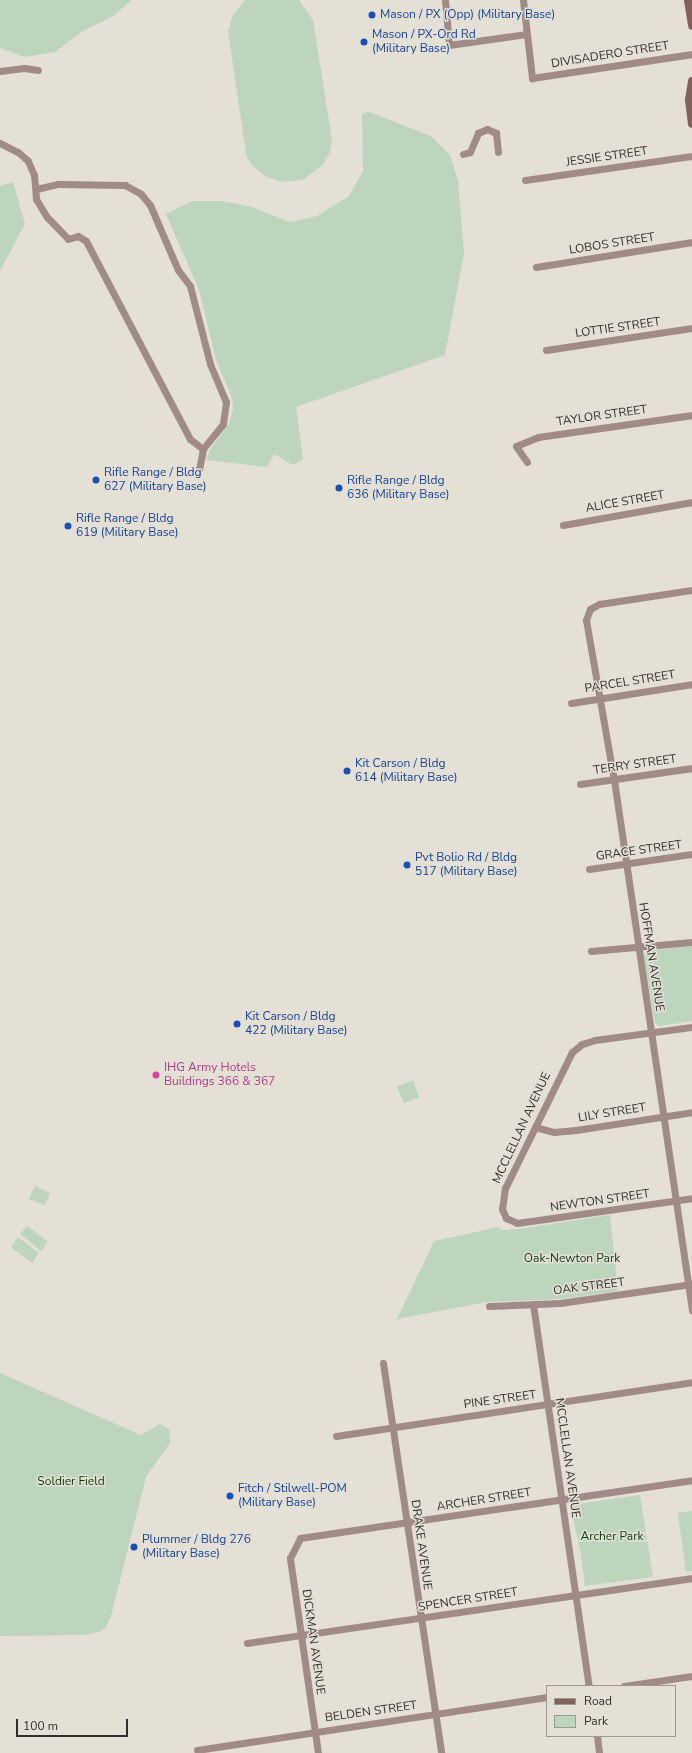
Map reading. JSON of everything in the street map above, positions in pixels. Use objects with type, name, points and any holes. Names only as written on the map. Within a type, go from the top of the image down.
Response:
[{"type":"street","points":[[445,0],[449,45],[526,34],[523,0]]},
{"type":"street","points":[[688,0],[692,26]]},
{"type":"street","name":"DIVISADERO STREET","points":[[526,34],[532,78],[692,54]]},
{"type":"street","points":[[0,71],[24,68],[38,70]]},
{"type":"street","points":[[692,81],[689,100],[692,124]]},
{"type":"street","points":[[463,154],[470,152],[478,133],[487,129],[496,133],[498,152]]},
{"type":"street","points":[[0,143],[24,156],[34,175],[38,205],[68,239],[78,236],[86,240],[190,439],[203,449]]},
{"type":"street","name":"JESSIE STREET","points":[[525,180],[692,156]]},
{"type":"street","points":[[36,189],[58,184],[125,185],[136,190],[150,205],[178,270],[190,286],[210,364],[226,402],[223,424],[203,449],[199,469]]},
{"type":"street","name":"LOBOS STREET","points":[[536,268],[692,242]]},
{"type":"street","name":"LOTTIE STREET","points":[[546,350],[692,328]]},
{"type":"street","name":"TAYLOR STREET","points":[[527,462],[516,446],[538,437],[692,414]]},
{"type":"street","name":"ALICE STREET","points":[[563,524],[692,502]]},
{"type":"street","name":"HOFFMAN AVENUE","points":[[692,590],[599,604],[590,609],[587,627],[601,698],[614,780],[625,864],[690,1284],[692,1310]]},
{"type":"street","name":"PARCEL STREET","points":[[571,703],[692,684]]},
{"type":"street","name":"TERRY STREET","points":[[580,784],[692,768]]},
{"type":"street","name":"GRACE STREET","points":[[589,869],[692,854]]},
{"type":"street","points":[[592,951],[692,942]]},
{"type":"street","name":"MCCLELLAN AVENUE","points":[[511,1222],[504,1214],[502,1200],[535,1127],[572,1052],[582,1044],[692,1027]]},
{"type":"street","name":"LILY STREET","points":[[535,1127],[554,1132],[576,1130],[692,1112]]},
{"type":"street","name":"NEWTON STREET","points":[[511,1222],[552,1219],[692,1198]]},
{"type":"street","name":"OAK STREET","points":[[488,1306],[560,1303],[690,1284]]},
{"type":"street","name":"MCCLELLAN AVENUE","points":[[533,1304],[590,1685]]},
{"type":"street","name":"DRAKE AVENUE","points":[[383,1364],[441,1753]]},
{"type":"street","name":"PINE STREET","points":[[336,1436],[692,1382]]},
{"type":"street","name":"ARCHER STREET","points":[[290,1558],[300,1538],[692,1480]]},
{"type":"street","name":"DICKMAN AVENUE","points":[[290,1558],[318,1753]]},
{"type":"street","name":"SPENCER STREET","points":[[247,1643],[692,1578]]},
{"type":"street","points":[[631,1685],[692,1676]]},
{"type":"street","name":"BELDEN STREET","points":[[197,1750],[546,1697]]},
{"type":"street","points":[[597,1737],[599,1753]]},
{"type":"green space","points":[[0,0],[132,0],[112,17],[83,31],[55,52],[24,57],[0,48]]},
{"type":"green space","points":[[245,0],[299,0],[313,20],[332,140],[330,152],[323,165],[302,180],[282,182],[265,176],[250,163],[246,154],[228,31],[233,15]]},
{"type":"green space","points":[[369,112],[431,136],[450,155],[458,181],[464,253],[445,355],[296,407],[303,459],[293,465],[274,454],[267,467],[206,460],[211,448],[229,424],[233,409],[232,398],[216,360],[199,290],[166,214],[192,201],[223,201],[252,207],[290,222],[317,216],[349,196],[363,171],[362,114]]},
{"type":"green space","points":[[13,182],[25,224],[0,271],[0,186]]},
{"type":"green space","points":[[692,946],[692,1021],[659,1026],[655,1023],[644,955],[647,951]]},
{"type":"green space","points":[[413,1080],[419,1097],[404,1103],[397,1087]]},
{"type":"green space","points":[[35,1186],[50,1193],[45,1205],[29,1199]]},
{"type":"green space","name":"Oak-Newton Park","points":[[610,1215],[618,1291],[561,1299],[487,1302],[397,1319],[434,1241],[499,1227],[500,1230],[518,1229]]},
{"type":"green space","points":[[27,1226],[48,1242],[41,1251],[20,1234]]},
{"type":"green space","points":[[18,1237],[39,1253],[32,1263],[11,1247]]},
{"type":"green space","name":"Soldier Field","points":[[0,1373],[141,1435],[160,1424],[169,1429],[170,1443],[146,1477],[111,1616],[106,1627],[99,1632],[86,1635],[0,1636]]},
{"type":"green space","name":"Archer Park","points":[[640,1495],[653,1577],[585,1586],[580,1549],[570,1505]]},
{"type":"green space","points":[[692,1511],[692,1571],[686,1572],[678,1513]]},
{"type":"place","name":"Mason / PX (Opp) (Military Base)","points":[[372,15]]},
{"type":"place","name":"Mason / PX-Ord Rd (Military Base)","points":[[364,42]]},
{"type":"place","name":"Rifle Range / Bldg 627 (Military Base)","points":[[96,480]]},
{"type":"place","name":"Rifle Range / Bldg 636 (Military Base)","points":[[339,488]]},
{"type":"place","name":"Rifle Range / Bldg 619 (Military Base)","points":[[68,526]]},
{"type":"place","name":"Kit Carson / Bldg 614 (Military Base)","points":[[347,771]]},
{"type":"place","name":"Pvt Bolio Rd / Bldg 517 (Military Base)","points":[[407,865]]},
{"type":"place","name":"Kit Carson / Bldg 422 (Military Base)","points":[[237,1024]]},
{"type":"place","name":"IHG Army Hotels Buildings 366 & 367","points":[[156,1075]]},
{"type":"place","name":"Fitch / Stilwell-POM (Military Base)","points":[[230,1496]]},
{"type":"place","name":"Plummer / Bldg 276 (Military Base)","points":[[134,1547]]}]
